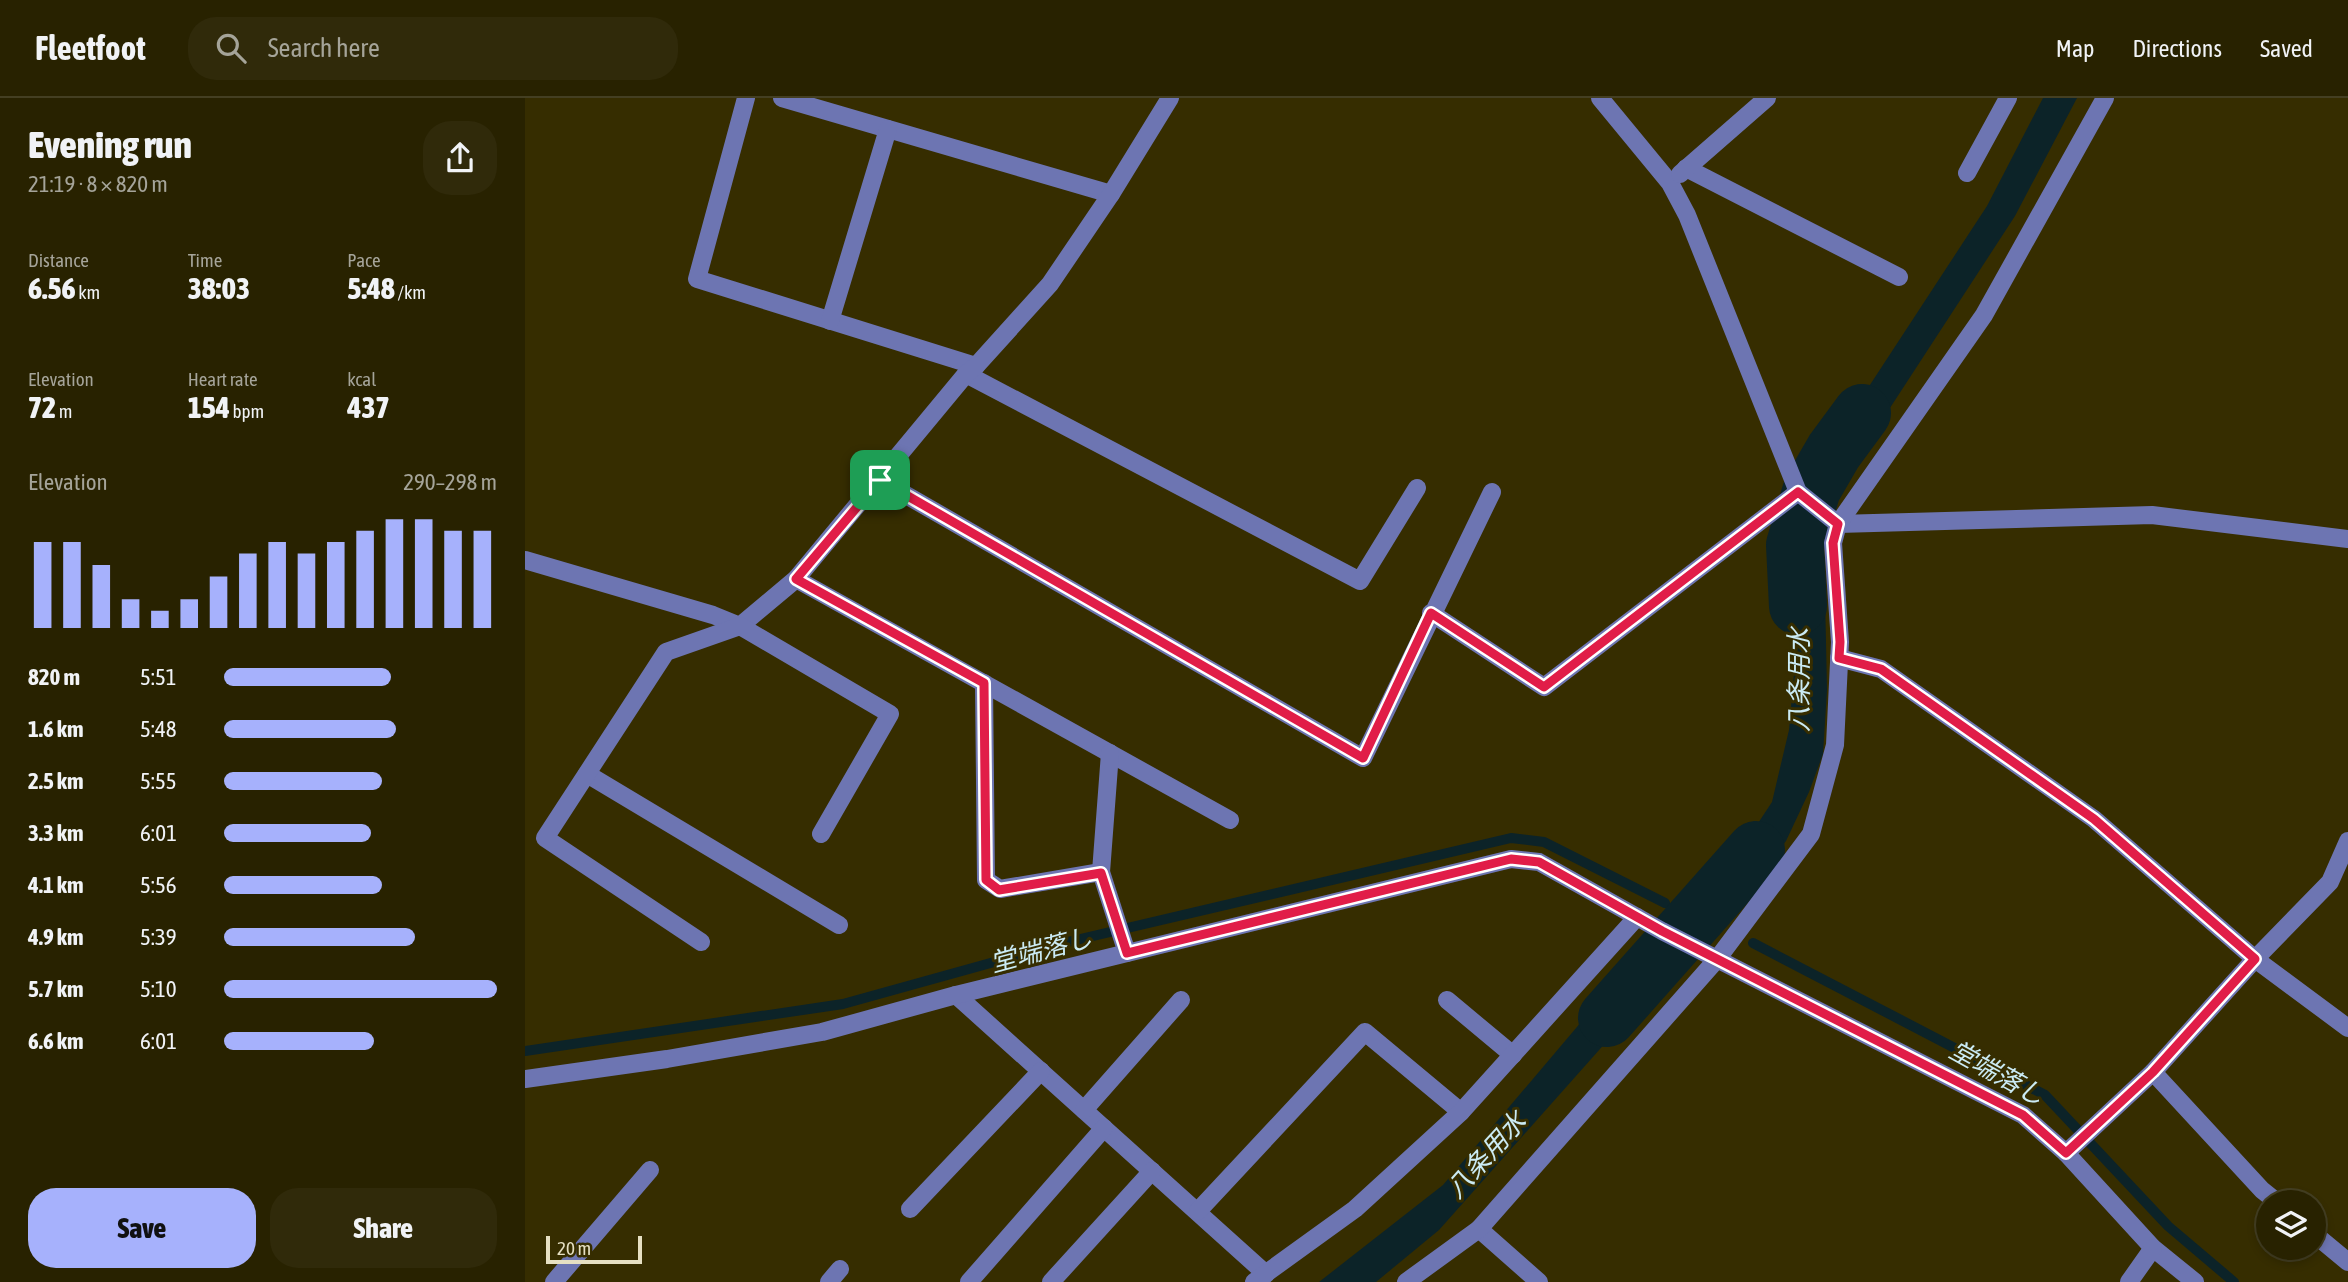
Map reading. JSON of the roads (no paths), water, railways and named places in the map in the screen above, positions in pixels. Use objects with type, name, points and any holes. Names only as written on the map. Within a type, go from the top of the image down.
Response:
[{"type":"street","points":[[746,98],[697,279],[971,370],[1360,581],[1417,488]]},
{"type":"street","points":[[782,98],[1111,194]]},
{"type":"street","points":[[701,942],[545,838],[666,652],[740,626],[796,579],[971,370],[1050,284],[1111,194],[1170,98]]},
{"type":"street","points":[[1600,98],[1670,183],[1687,215],[1799,493],[1837,524],[2152,515],[2348,539]]},
{"type":"street","points":[[1670,183],[1767,98]]},
{"type":"street","points":[[1406,1282],[1479,1229],[1811,834],[1835,745],[1840,642],[1833,543],[1837,524],[1984,316],[2105,98]]},
{"type":"street","points":[[1967,173],[2005,99]]},
{"type":"street","points":[[830,321],[888,129]]},
{"type":"street","points":[[1686,168],[1899,277]]},
{"type":"street","points":[[880,480],[1363,758],[1492,492]]},
{"type":"street","points":[[1431,613],[1544,687],[1799,493]]},
{"type":"street","points":[[525,560],[713,615],[740,626],[890,714],[821,834]]},
{"type":"street","points":[[796,579],[1230,820]]},
{"type":"street","points":[[1839,658],[1881,669],[2094,819],[2255,959],[2348,1028]]},
{"type":"street","points":[[984,683],[986,880],[999,890],[1101,873]]},
{"type":"street","points":[[1111,753],[1101,873],[1126,952]]},
{"type":"street","points":[[587,774],[839,925]]},
{"type":"street","points":[[2067,1152],[2153,1072],[2255,959],[2330,882],[2348,841]]},
{"type":"street","points":[[525,1079],[667,1059],[822,1032],[1126,952],[1511,859],[1539,862],[1662,931],[2023,1115],[2067,1152],[2153,1248],[2195,1282]]},
{"type":"street","points":[[2330,882],[2348,888]]},
{"type":"street","points":[[956,995],[1198,1211],[1260,1278],[1355,1209],[1461,1112],[1637,917]]},
{"type":"street","points":[[1084,1110],[1181,1000]]},
{"type":"street","points":[[1447,1000],[1513,1055]]},
{"type":"street","points":[[1198,1211],[1365,1032],[1461,1112]]},
{"type":"street","points":[[910,1209],[1041,1071]]},
{"type":"street","points":[[2153,1072],[2262,1190]]},
{"type":"street","points":[[969,1282],[1104,1128]]},
{"type":"street","points":[[554,1282],[650,1170]]},
{"type":"street","points":[[1051,1282],[1151,1171]]},
{"type":"street","points":[[1479,1229],[1539,1282]]},
{"type":"street","points":[[2326,1244],[2348,1262]]},
{"type":"street","points":[[2129,1282],[2153,1248]]},
{"type":"water","points":[[2043,98],[2077,98],[2015,216],[1873,434],[1827,490],[1811,475],[1987,206]]},
{"type":"water","points":[[1791,522],[1814,537],[1809,576],[1825,595],[1827,690],[1823,754],[1786,841],[1727,918],[1690,902],[1741,849],[1772,802],[1789,730],[1794,673]]},
{"type":"water","points":[[1643,949],[1672,968],[1439,1230],[1376,1282],[1319,1282],[1443,1185]]},
{"type":"waterway","name":"八条用水","points":[[1798,606],[1795,545],[1812,489],[1834,451],[1862,413]]},
{"type":"waterway","name":"堂端落し","points":[[525,1051],[843,1004],[1059,944],[1511,838],[1544,842],[1665,903]]},
{"type":"waterway","name":"八条用水","points":[[1607,1018],[1756,850]]},
{"type":"waterway","name":"堂端落し","points":[[1753,943],[2045,1095],[2168,1226],[2234,1282]]}]
